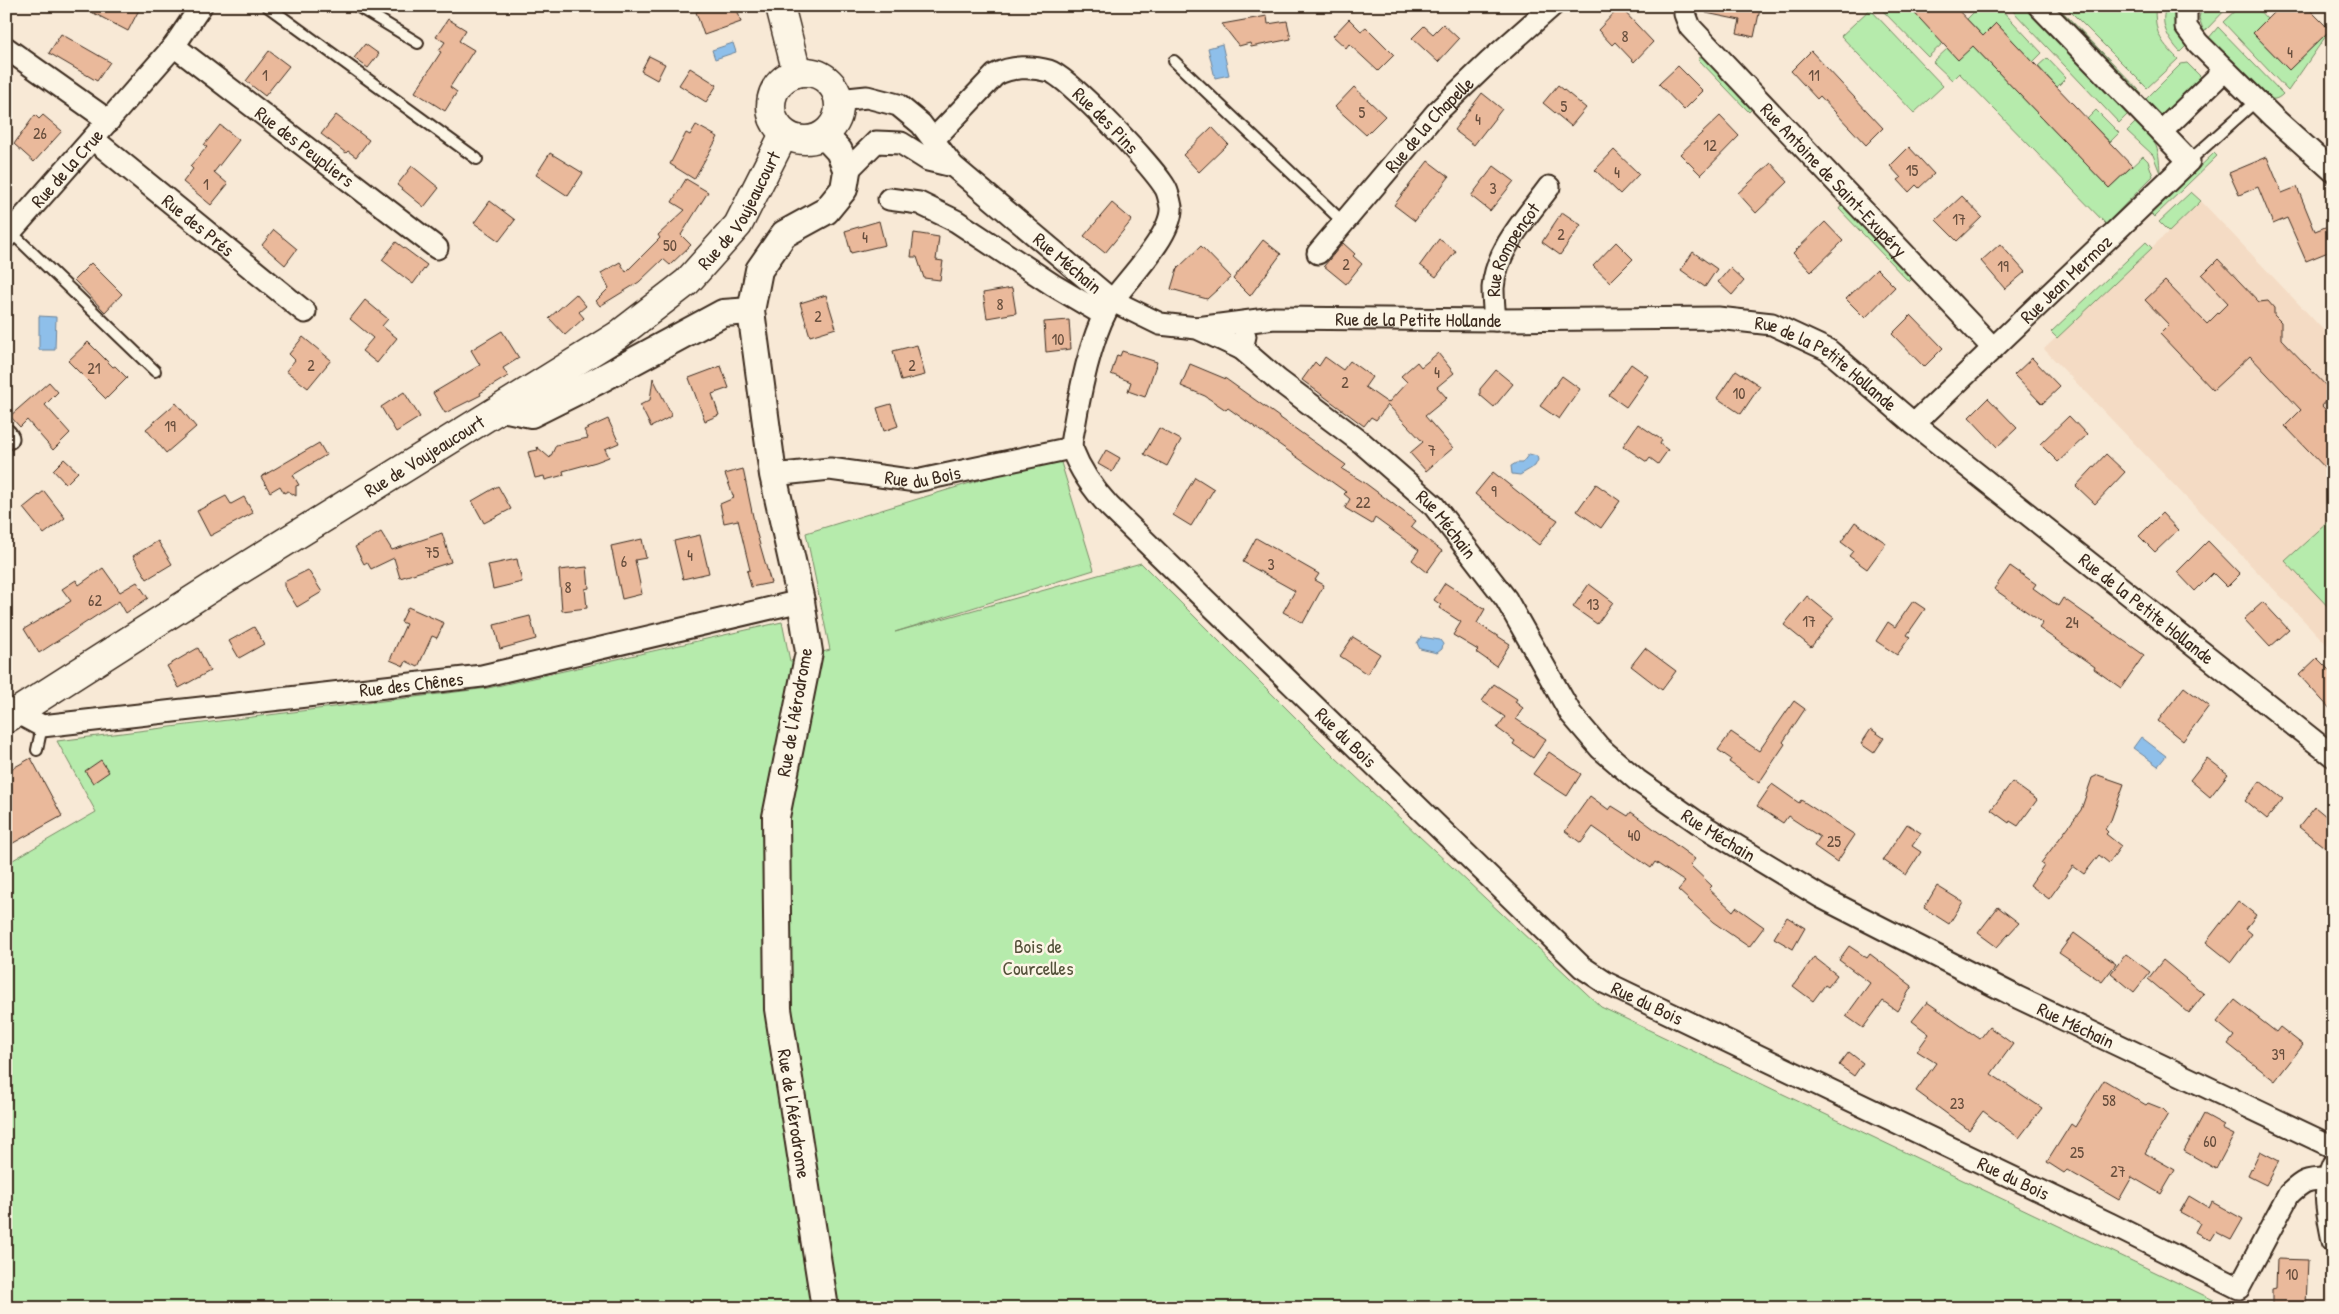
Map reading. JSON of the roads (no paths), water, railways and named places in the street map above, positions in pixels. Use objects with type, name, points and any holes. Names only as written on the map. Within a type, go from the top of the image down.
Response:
[{"type":"main road","points":[[780,6],[797,73]]},
{"type":"main road","points":[[797,73],[815,74],[830,84],[838,100],[838,114],[833,126],[824,135],[804,141],[784,134],[772,119],[770,99],[780,82],[797,73]]},
{"type":"main road","name":"Rue de Voujeaucourt","points":[[12,716],[211,588],[616,336],[687,282],[738,224],[784,134]]},
{"type":"street","name":"Rue de la Crue","points":[[9,235],[174,46],[201,6]]},
{"type":"street","name":"Rue de la Chapelle","points":[[1318,252],[1436,113],[1490,61],[1552,6]]},
{"type":"street","name":"Rue Antoine de Saint-Exupéry","points":[[1687,6],[1685,14],[1690,27],[1993,348]]},
{"type":"street","points":[[2039,6],[2189,161]]},
{"type":"street","points":[[2188,16],[2198,43],[2256,101],[2333,171]]},
{"type":"street","name":"Rue des Peupliers","points":[[174,46],[437,248]]},
{"type":"street","name":"Rue de la Crue","points":[[6,48],[12,50],[109,122]]},
{"type":"street","name":"Rue des Pins","points":[[934,140],[985,84],[1004,70],[1023,68],[1050,72],[1064,80],[1103,116],[1166,189],[1171,206],[1169,222],[1161,236],[1108,308]]},
{"type":"street","points":[[2161,132],[2225,70]]},
{"type":"street","name":"Rue Méchain","points":[[838,100],[866,97],[898,105],[921,124],[953,166],[1108,308]]},
{"type":"street","points":[[824,135],[839,151],[847,171]]},
{"type":"street","name":"Rue des Prés","points":[[93,139],[305,312]]},
{"type":"street","name":"Rue Méchain","points":[[847,171],[876,142],[900,144],[928,160],[953,166]]},
{"type":"street","name":"Rue Jean Mermoz","points":[[1914,424],[2189,161]]},
{"type":"street","name":"Rue de l'Aérodrome","points":[[825,1308],[778,1009],[776,817],[809,652],[801,601],[773,475],[751,311],[759,270],[784,234],[826,211],[844,189],[847,171]]},
{"type":"street","name":"Rue Rompençot","points":[[1495,320],[1493,287],[1500,261],[1507,245],[1549,187]]},
{"type":"street","name":"Rue Méchain","points":[[889,200],[919,203],[956,221],[1054,285],[1108,308],[1160,324],[1197,328],[1242,349],[1278,380],[1362,443],[1434,506],[1506,599],[1571,714],[1600,748],[1637,780],[1697,822],[1821,897],[2017,997],[2333,1147]]},
{"type":"street","points":[[1071,448],[1080,388],[1108,308]]},
{"type":"street","points":[[502,408],[531,414],[597,381],[723,313],[751,311]]},
{"type":"street","name":"Rue de la Petite Hollande","points":[[1197,328],[1274,318],[1495,320],[1718,318],[1772,324],[1828,350],[1914,424],[2333,756]]},
{"type":"street","points":[[1242,349],[1247,321]]},
{"type":"street","name":"Rue du Bois","points":[[773,475],[830,469],[916,481],[1071,448],[1094,490],[1109,506],[1582,968],[1606,983],[2110,1224],[2239,1288],[2289,1194],[2301,1183],[2330,1172]]},
{"type":"street","name":"Rue des Chênes","points":[[42,726],[482,676],[801,601]]},
{"type":"street","points":[[12,716],[42,726]]},
{"type":"street","points":[[2330,1172],[2326,1208],[2333,1241]]},
{"type":"lane","points":[[267,6],[477,159]]},
{"type":"lane","points":[[357,6],[418,43]]},
{"type":"lane","points":[[1174,61],[1343,222]]},
{"type":"lane","points":[[2189,161],[2256,101]]},
{"type":"lane","points":[[9,235],[155,371]]},
{"type":"lane","points":[[37,750],[42,726]]},
{"type":"water","points":[[733,43],[736,52],[715,59],[712,50]]},
{"type":"water","points":[[1222,44],[1229,75],[1215,78],[1208,48]]},
{"type":"water","points":[[39,316],[56,317],[55,350],[39,350]]},
{"type":"water","points":[[1529,454],[1537,456],[1538,460],[1535,466],[1520,475],[1512,474],[1511,466],[1516,463],[1522,463]]},
{"type":"water","points":[[1421,637],[1440,640],[1443,644],[1442,649],[1437,653],[1420,649],[1417,643]]},
{"type":"water","points":[[2141,737],[2166,756],[2158,766],[2133,748]]},
{"type":"park label","name":"Bois de Courcelles","points":[[1038,957]]}]
